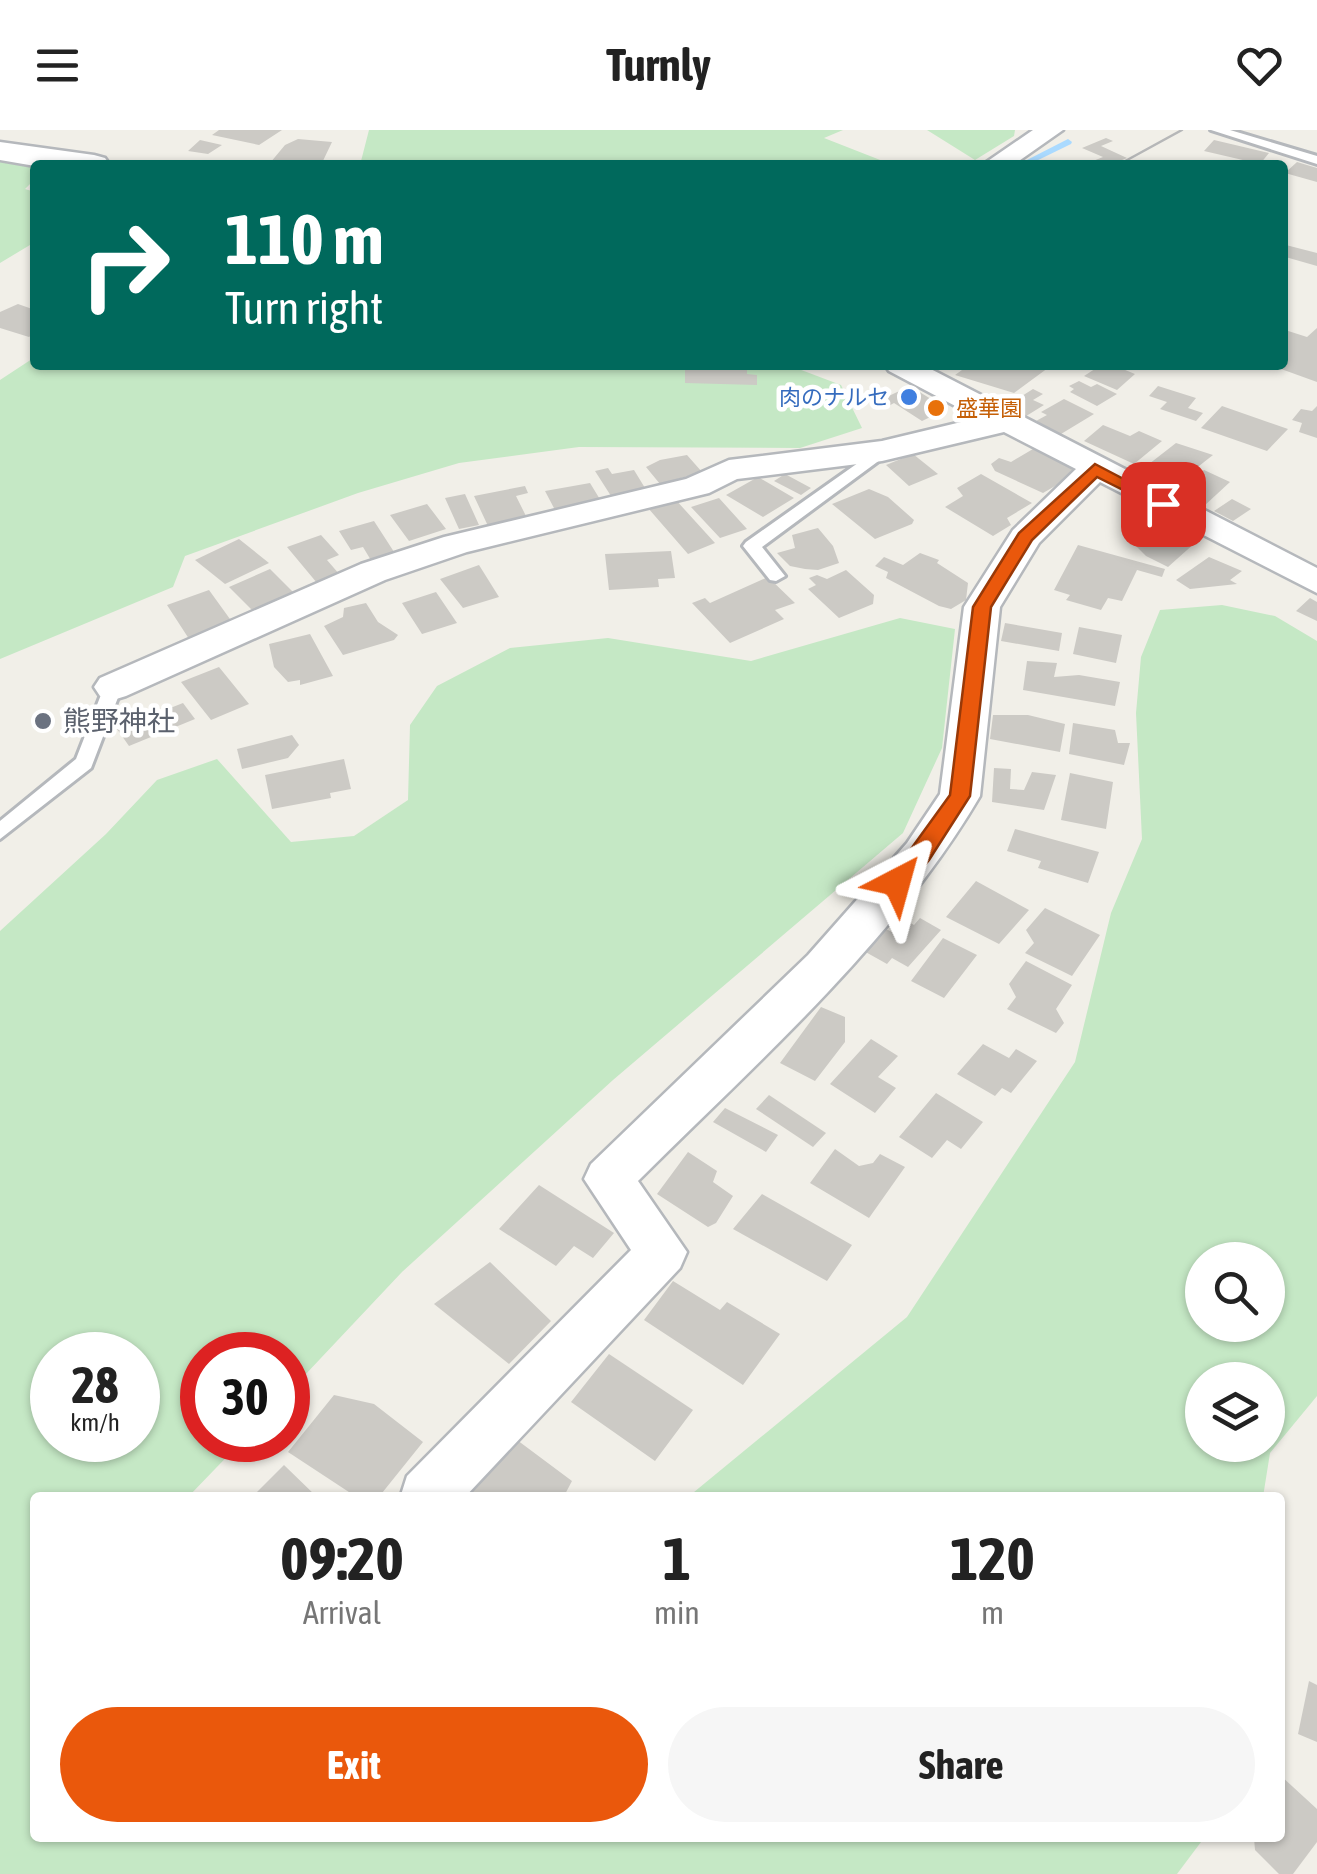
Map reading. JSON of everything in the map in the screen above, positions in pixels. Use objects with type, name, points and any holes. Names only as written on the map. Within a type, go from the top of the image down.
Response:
[{"type":"street","points":[[1003,160],[1050,130]]},
{"type":"street","points":[[0,152],[58,160]]},
{"type":"street","points":[[909,370],[1095,469],[1311,568]]},
{"type":"street","points":[[114,687],[372,572],[456,544],[697,486],[730,470],[882,451],[1004,422]]},
{"type":"street","points":[[431,1492],[662,1252],[608,1178],[824,967],[922,854],[960,796],[982,607],[1025,537],[1095,469]]},
{"type":"lane","points":[[1217,130],[1317,160]]},
{"type":"lane","points":[[776,576],[752,546],[882,451]]},
{"type":"lane","points":[[0,832],[84,763],[114,687]]},
{"type":"green space","points":[[369,130],[843,130],[824,138],[880,160],[361,160]]},
{"type":"green space","points":[[927,130],[1015,130],[1014,136],[975,160]]},
{"type":"green space","points":[[0,158],[30,164],[30,184],[25,189],[30,190],[30,245],[0,263]]},
{"type":"green space","points":[[30,360],[30,370],[801,370],[841,385],[862,428],[800,448],[579,447],[459,463],[358,493],[185,556],[173,587],[0,659],[0,380]]},
{"type":"green space","points":[[1222,605],[1275,616],[1317,641],[1317,1396],[1285,1435],[1285,1362],[1185,1362],[1185,1462],[1269,1462],[1264,1492],[694,1492],[907,1317],[1075,1062],[1111,913],[1142,839],[1136,713],[1141,657],[1160,610]]},
{"type":"green space","points":[[900,618],[955,629],[942,748],[903,833],[613,1080],[402,1272],[310,1370],[310,1332],[180,1332],[180,1462],[222,1462],[193,1492],[30,1492],[30,1842],[1201,1842],[1177,1874],[0,1874],[0,931],[106,834],[157,780],[217,759],[291,842],[354,836],[408,800],[410,725],[437,686],[510,648],[608,638],[751,661]]},
{"type":"building","points":[[219,130],[282,130],[259,145],[212,135]]},
{"type":"building","points":[[1106,138],[1113,141],[1101,146],[1127,158],[1096,160],[1103,157],[1082,148]]},
{"type":"building","points":[[298,139],[332,142],[323,160],[272,160],[285,145]]},
{"type":"building","points":[[200,140],[222,145],[208,154],[188,151]]},
{"type":"building","points":[[1214,140],[1269,153],[1263,160],[1243,160],[1204,151]]},
{"type":"building","points":[[1297,162],[1317,168],[1317,182],[1288,174]]},
{"type":"building","points":[[1288,246],[1317,253],[1317,266],[1288,258]]},
{"type":"building","points":[[18,304],[30,308],[30,336],[0,328],[0,312]]},
{"type":"building","points":[[1317,328],[1317,382],[1284,370],[1288,370],[1288,331],[1307,337]]},
{"type":"building","points":[[685,370],[747,370],[747,374],[757,375],[757,385],[685,383]]},
{"type":"building","points":[[962,370],[1045,370],[1014,393],[955,375]]},
{"type":"building","points":[[1093,370],[1125,370],[1135,374],[1117,390],[1084,376]]},
{"type":"building","points":[[1079,381],[1117,394],[1097,406],[1070,392],[1074,389],[1069,386]]},
{"type":"building","points":[[910,386],[947,409],[922,421],[894,403],[885,408],[876,402]]},
{"type":"building","points":[[1158,386],[1196,398],[1188,408],[1203,413],[1196,421],[1160,409],[1167,402],[1149,396]]},
{"type":"building","points":[[1033,389],[1043,394],[1033,400],[1044,405],[1023,418],[1003,408]]},
{"type":"building","points":[[1064,399],[1094,414],[1061,434],[1036,421],[1047,415],[1041,412]]},
{"type":"building","points":[[1222,406],[1288,429],[1267,451],[1201,428]]},
{"type":"building","points":[[1317,406],[1317,438],[1299,432],[1302,423],[1292,420],[1301,409],[1312,411]]},
{"type":"building","points":[[1103,425],[1130,436],[1139,431],[1162,441],[1134,464],[1084,441]]},
{"type":"building","points":[[1176,443],[1213,455],[1185,477],[1169,481],[1140,471]]},
{"type":"building","points":[[1033,449],[1073,468],[1062,482],[1043,493],[995,471],[991,464],[999,458],[1011,462]]},
{"type":"building","points":[[913,454],[938,474],[909,486],[886,465]]},
{"type":"building","points":[[687,455],[702,472],[660,484],[646,467],[660,460]]},
{"type":"building","points":[[608,468],[612,474],[634,470],[645,488],[611,496],[595,471]]},
{"type":"building","points":[[1204,470],[1230,482],[1204,506],[1175,493]]},
{"type":"building","points":[[785,474],[811,488],[801,495],[774,481]]},
{"type":"building","points":[[981,474],[1032,503],[1007,518],[1011,525],[993,536],[945,507],[963,496],[957,488]]},
{"type":"building","points":[[758,477],[794,498],[763,517],[726,495]]},
{"type":"building","points":[[590,483],[601,501],[555,510],[545,491]]},
{"type":"building","points":[[525,486],[528,493],[516,496],[527,518],[488,526],[474,496]]},
{"type":"building","points":[[869,489],[888,497],[914,520],[912,524],[875,539],[832,504]]},
{"type":"building","points":[[465,494],[479,525],[459,529],[445,498]]},
{"type":"building","points":[[719,498],[747,529],[720,538],[691,507]]},
{"type":"building","points":[[675,499],[715,543],[688,554],[648,508]]},
{"type":"building","points":[[1232,499],[1251,509],[1233,521],[1214,511]]},
{"type":"building","points":[[427,504],[446,529],[409,541],[390,515]]},
{"type":"building","points":[[1148,515],[1185,531],[1181,536],[1196,542],[1168,567],[1146,556],[1126,536]]},
{"type":"building","points":[[374,521],[396,555],[372,562],[363,547],[351,550],[339,531]]},
{"type":"building","points":[[818,528],[833,546],[839,563],[818,570],[805,569],[790,566],[777,553],[795,548],[792,535]]},
{"type":"building","points":[[321,535],[339,555],[327,560],[340,575],[317,583],[287,547]]},
{"type":"building","points":[[239,539],[269,563],[225,584],[195,560]]},
{"type":"building","points":[[1078,545],[1165,569],[1162,577],[1137,570],[1122,601],[1108,598],[1101,610],[1066,600],[1070,595],[1054,590]]},
{"type":"building","points":[[671,551],[675,578],[658,579],[659,587],[609,590],[605,554]]},
{"type":"building","points":[[920,553],[939,560],[937,563],[968,583],[966,600],[951,609],[939,606],[886,578],[888,572],[875,566],[884,557],[903,565]]},
{"type":"building","points":[[1209,557],[1242,571],[1230,580],[1237,584],[1190,589],[1176,580]]},
{"type":"building","points":[[479,565],[499,597],[463,608],[440,579]]},
{"type":"building","points":[[270,569],[297,596],[256,614],[229,587]]},
{"type":"building","points":[[846,570],[874,595],[873,604],[839,618],[808,589],[816,585],[809,578],[817,575],[827,579]]},
{"type":"building","points":[[768,577],[795,603],[775,610],[784,619],[730,643],[692,603],[705,598],[710,603]]},
{"type":"building","points":[[209,590],[235,626],[191,642],[167,605]]},
{"type":"building","points":[[436,592],[457,623],[422,634],[402,603]]},
{"type":"building","points":[[1310,598],[1317,602],[1317,621],[1296,611]]},
{"type":"building","points":[[366,603],[378,622],[398,635],[394,640],[343,655],[324,626],[343,617],[344,608]]},
{"type":"building","points":[[1005,623],[1062,633],[1059,651],[1001,641]]},
{"type":"building","points":[[1079,627],[1122,635],[1116,663],[1073,654]]},
{"type":"building","points":[[310,634],[333,676],[300,685],[300,680],[288,682],[274,667],[269,644]]},
{"type":"building","points":[[1027,661],[1057,663],[1054,677],[1079,675],[1120,682],[1115,706],[1023,690]]},
{"type":"building","points":[[219,667],[249,704],[211,720],[181,682]]},
{"type":"building","points":[[183,703],[195,719],[129,746],[117,729]]},
{"type":"building","points":[[993,715],[1028,715],[1065,724],[1060,752],[990,739]]},
{"type":"building","points":[[1073,723],[1115,730],[1118,743],[1130,743],[1124,765],[1069,754]]},
{"type":"building","points":[[292,735],[299,745],[288,758],[242,769],[237,749]]},
{"type":"building","points":[[344,759],[351,789],[330,793],[331,798],[272,809],[265,775]]},
{"type":"building","points":[[994,768],[1011,769],[1010,789],[1024,790],[1032,772],[1056,775],[1044,810],[992,802]]},
{"type":"building","points":[[1070,773],[1113,782],[1106,829],[1061,820]]},
{"type":"building","points":[[1015,829],[1099,852],[1088,883],[1038,868],[1041,861],[1007,851]]},
{"type":"building","points":[[976,881],[1029,910],[999,944],[946,917]]},
{"type":"building","points":[[1045,908],[1100,935],[1072,976],[1025,953],[1034,943],[1026,930]]},
{"type":"building","points":[[920,918],[941,930],[908,967],[892,958],[887,964],[862,950],[884,928],[894,933],[905,920],[914,925]]},
{"type":"building","points":[[943,938],[977,955],[944,998],[911,981]]},
{"type":"building","points":[[1026,961],[1072,985],[1056,1009],[1064,1023],[1056,1033],[1007,1009],[1016,997],[1009,984]]},
{"type":"building","points":[[821,1007],[845,1017],[845,1042],[815,1081],[780,1063]]},
{"type":"building","points":[[871,1039],[898,1056],[878,1077],[896,1088],[875,1113],[830,1084]]},
{"type":"building","points":[[983,1044],[1009,1058],[1016,1049],[1037,1061],[1011,1093],[1002,1088],[995,1096],[957,1074]]},
{"type":"building","points":[[936,1093],[983,1122],[961,1149],[947,1140],[932,1158],[899,1137]]},
{"type":"building","points":[[769,1095],[826,1133],[813,1147],[756,1109]]},
{"type":"building","points":[[725,1108],[778,1135],[766,1152],[713,1122]]},
{"type":"building","points":[[835,1149],[859,1166],[873,1163],[880,1154],[905,1167],[869,1218],[810,1183]]},
{"type":"building","points":[[688,1152],[717,1171],[713,1182],[733,1196],[716,1223],[708,1227],[657,1194]]},
{"type":"building","points":[[539,1185],[614,1233],[593,1258],[574,1246],[556,1266],[499,1229]]},
{"type":"building","points":[[762,1194],[852,1245],[827,1281],[733,1229]]},
{"type":"building","points":[[490,1262],[551,1321],[509,1364],[434,1304]]},
{"type":"building","points":[[673,1281],[720,1310],[727,1302],[780,1334],[743,1385],[644,1320]]},
{"type":"building","points":[[609,1354],[693,1410],[655,1461],[571,1402]]},
{"type":"building","points":[[334,1395],[374,1404],[423,1442],[383,1492],[349,1492],[303,1462],[310,1462],[310,1425]]},
{"type":"building","points":[[517,1440],[572,1481],[566,1492],[471,1492]]},
{"type":"building","points":[[284,1465],[312,1492],[257,1492]]},
{"type":"building","points":[[1309,1681],[1317,1685],[1317,1742],[1298,1734]]},
{"type":"building","points":[[1285,1780],[1317,1809],[1317,1842],[1293,1874],[1279,1874],[1255,1850],[1254,1842],[1285,1842]]},
{"type":"waterway","points":[[1031,160],[1068,142]]},
{"type":"tram line","points":[[1127,160],[1182,130]]},
{"type":"place","name":"肉のナルセ","points":[[909,397]]},
{"type":"place","name":"盛華園","points":[[936,408]]},
{"type":"place","name":"熊野神社","points":[[43,721]]},
{"type":"route","points":[[897,882],[922,854],[960,796],[982,607],[1025,537],[1095,469],[1163,504]]}]
